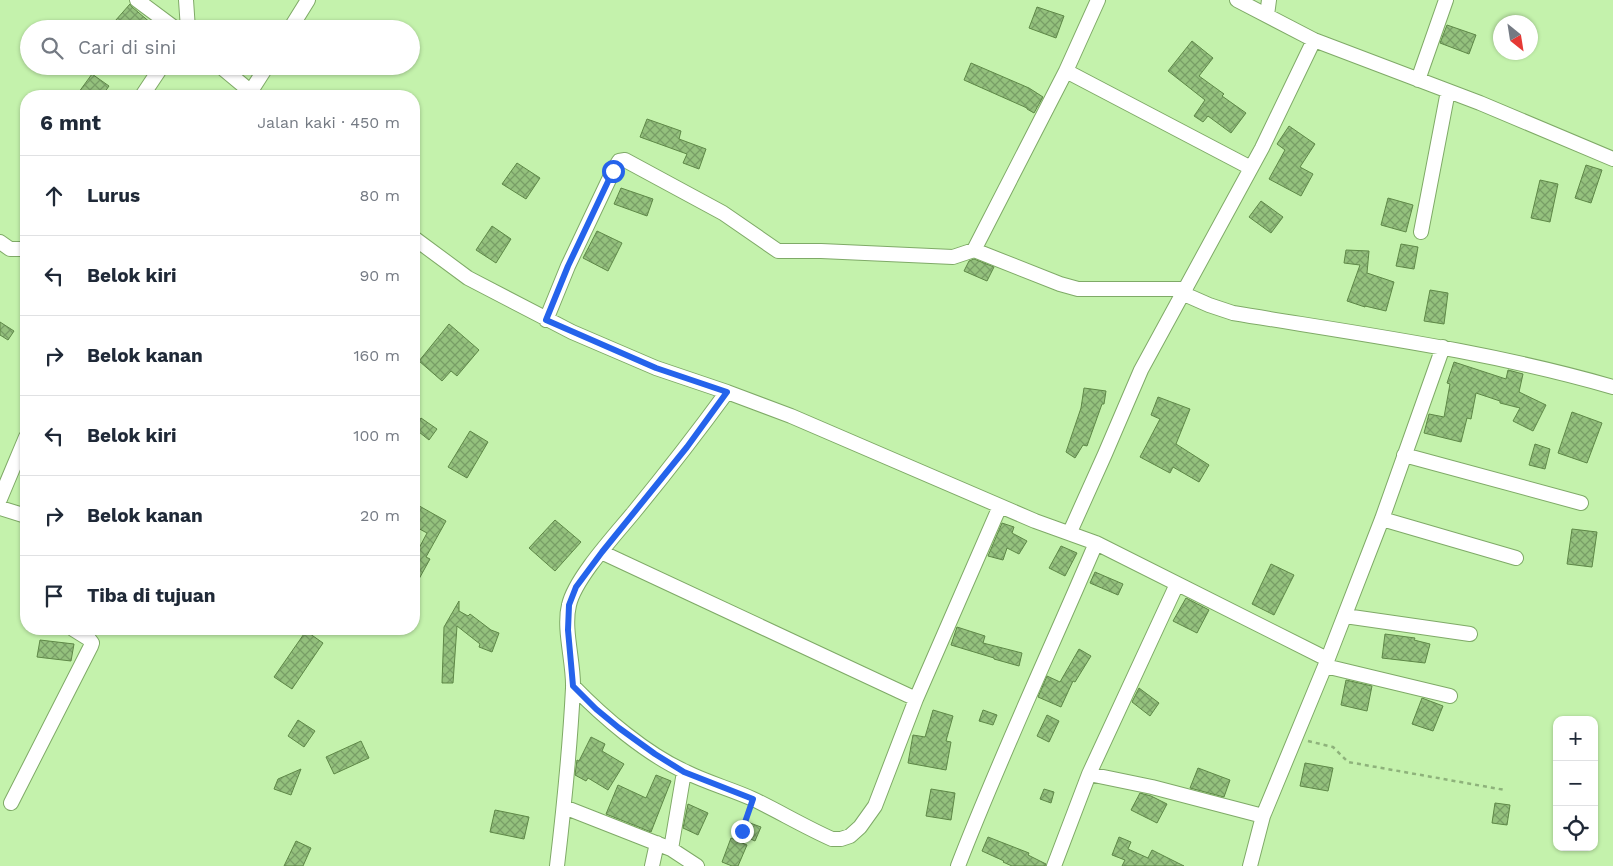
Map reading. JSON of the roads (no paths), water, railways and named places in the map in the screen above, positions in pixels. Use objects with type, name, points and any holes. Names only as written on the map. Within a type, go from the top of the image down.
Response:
[{"type":"street","points":[[137,0],[164,20]]},
{"type":"street","points":[[186,0],[187,20]]},
{"type":"street","points":[[296,20],[308,0]]},
{"type":"street","points":[[974,250],[1066,70],[1098,0]]},
{"type":"street","points":[[1237,0],[1314,40],[1480,102],[1613,159]]},
{"type":"street","points":[[1267,15],[1270,0]]},
{"type":"street","points":[[1418,80],[1446,0]]},
{"type":"street","points":[[1070,532],[1141,370],[1251,168],[1314,40]]},
{"type":"street","points":[[1066,70],[1251,168]]},
{"type":"street","points":[[146,90],[156,75]]},
{"type":"street","points":[[231,75],[249,90]]},
{"type":"street","points":[[256,90],[263,75]]},
{"type":"street","points":[[1421,232],[1448,91]]},
{"type":"street","points":[[546,320],[568,266],[613,171],[619,162],[625,160],[723,213],[778,251],[953,257],[974,250],[1060,284],[1078,289],[1185,292],[1209,306],[1233,313],[1443,347],[1570,374],[1613,387]]},
{"type":"street","points":[[0,242],[10,249],[20,249]]},
{"type":"street","points":[[420,242],[468,278],[546,320],[656,368],[791,416],[1035,521],[1070,532],[1096,543],[1326,663],[1450,696]]},
{"type":"street","points":[[1250,866],[1263,816],[1326,663],[1382,519],[1443,347]]},
{"type":"street","points":[[557,866],[564,807],[573,686],[568,630],[569,605],[576,587],[687,447],[727,392]]},
{"type":"street","points":[[0,499],[20,451]]},
{"type":"street","points":[[1404,455],[1581,503]]},
{"type":"street","points":[[573,686],[619,728],[684,772],[753,799],[832,839],[842,840],[860,827],[875,806],[916,699],[1000,506]]},
{"type":"street","points":[[0,508],[20,514]]},
{"type":"street","points":[[1382,519],[1516,558]]},
{"type":"street","points":[[958,866],[1020,715],[1096,543]]},
{"type":"street","points":[[602,552],[916,699]]},
{"type":"street","points":[[1054,866],[1089,774],[1177,584]]},
{"type":"street","points":[[1344,616],[1470,634]]},
{"type":"street","points":[[11,803],[91,646],[92,643],[89,639],[83,635]]},
{"type":"street","points":[[671,849],[684,772]]},
{"type":"street","points":[[1089,774],[1152,787],[1263,816]]},
{"type":"street","points":[[564,807],[671,849],[697,866]]},
{"type":"street","points":[[652,866],[657,843]]}]
